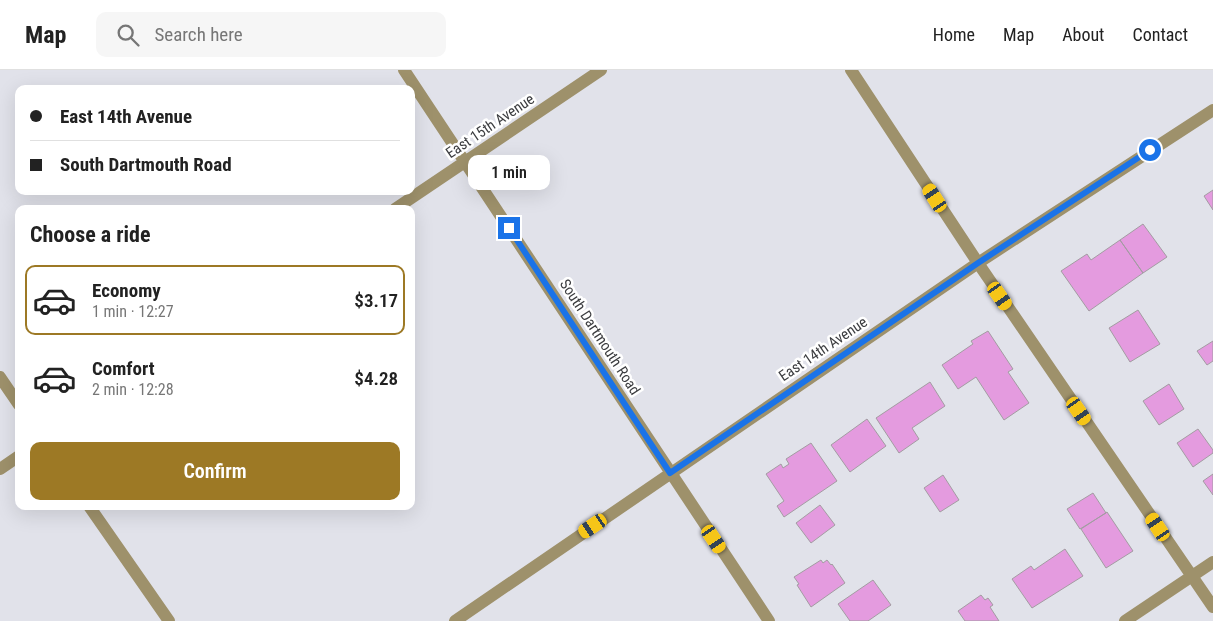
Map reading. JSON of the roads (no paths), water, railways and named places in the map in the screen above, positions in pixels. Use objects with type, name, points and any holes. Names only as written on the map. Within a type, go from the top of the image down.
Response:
[{"type":"street","name":"South Dartmouth Road","points":[[404,70],[414,85]]},
{"type":"street","name":"East 15th Avenue","points":[[401,205],[602,70]]},
{"type":"street","points":[[851,70],[978,263],[1213,607]]},
{"type":"street","name":"South Dartmouth Road","points":[[415,86],[769,621]]},
{"type":"street","name":"East 14th Avenue","points":[[454,621],[978,263],[1213,110]]},
{"type":"street","points":[[0,378],[15,399]]},
{"type":"street","points":[[0,469],[15,459]]},
{"type":"street","points":[[91,510],[169,621]]},
{"type":"street","points":[[1125,621],[1213,562]]}]
